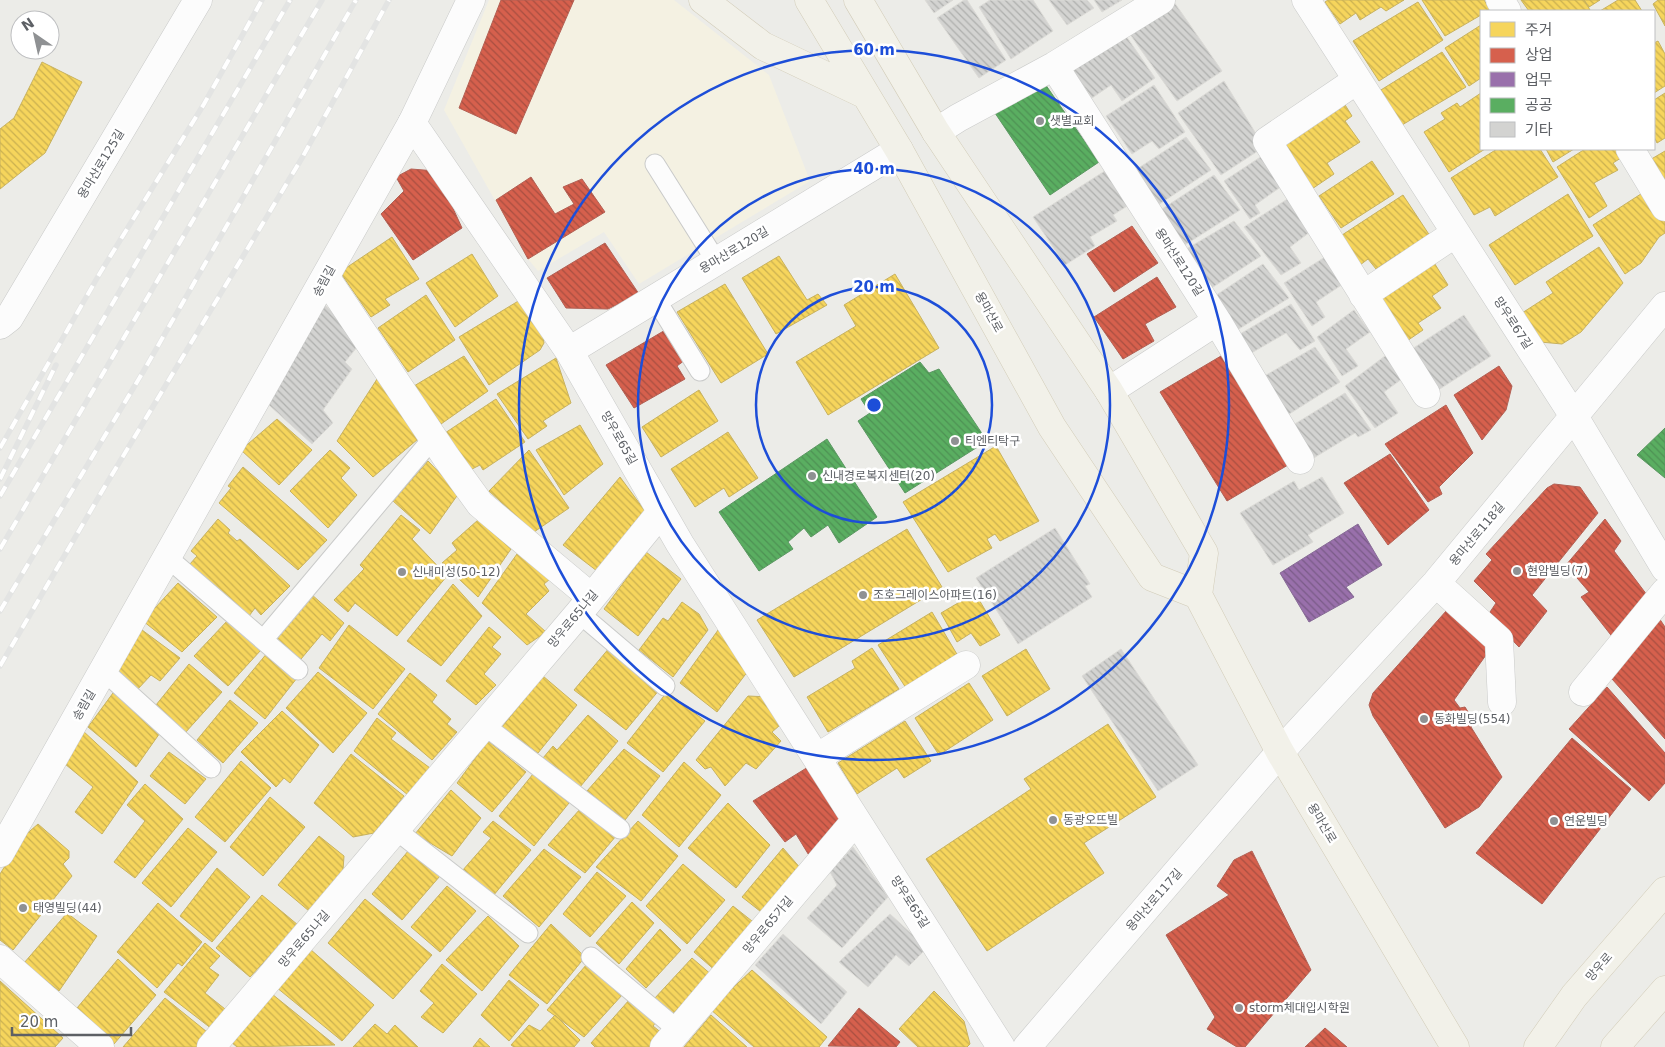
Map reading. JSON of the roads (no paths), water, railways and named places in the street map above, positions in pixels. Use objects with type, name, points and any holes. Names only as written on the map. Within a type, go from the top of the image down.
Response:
[{"type":"main road","points":[[703,0],[763,46],[866,95]]},
{"type":"main road","name":"용마산로","points":[[809,0],[899,150],[1052,427],[1152,577],[1198,595],[1280,752],[1455,1047]]},
{"type":"main road","points":[[858,0],[936,132],[1109,390],[1204,553],[1198,595]]},
{"type":"main road","points":[[866,0],[873,26]]},
{"type":"main road","name":"망우로","points":[[1538,1047],[1574,996],[1665,891]]},
{"type":"main road","points":[[1615,1047],[1665,990]]},
{"type":"street","name":"용마산로125길","points":[[3,326],[198,0]]},
{"type":"street","name":"송림길","points":[[0,853],[412,123],[471,0]]},
{"type":"street","points":[[936,132],[1054,66],[1161,0]]},
{"type":"street","name":"망우로67길","points":[[1306,0],[1575,418],[1665,568]]},
{"type":"street","name":"용마산로120길","points":[[1054,66],[1217,321],[1300,460]]},
{"type":"street","points":[[1357,80],[1267,142],[1426,394]]},
{"type":"street","name":"망우로65길","points":[[412,123],[568,351],[661,512],[1001,1047]]},
{"type":"street","name":"용마산로120길","points":[[568,351],[899,150]]},
{"type":"street","points":[[1631,150],[1665,208]]},
{"type":"street","points":[[1363,294],[1456,234]]},
{"type":"street","points":[[326,278],[480,504],[585,605]]},
{"type":"street","name":"용마산로118길","points":[[1280,752],[1436,583],[1575,418],[1665,306]]},
{"type":"street","points":[[1109,390],[1217,321]]},
{"type":"street","name":"망우로65나길","points":[[211,1047],[396,830],[661,512]]},
{"type":"street","points":[[1436,583],[1499,640],[1502,702]]},
{"type":"street","points":[[1583,692],[1665,592]]},
{"type":"street","points":[[818,758],[966,665]]},
{"type":"street","name":"용마산로117길","points":[[1027,1047],[1280,752]]},
{"type":"street","name":"망우로65가길","points":[[671,1039],[856,820]]},
{"type":"street","points":[[0,959],[100,1047]]},
{"type":"lane","points":[[655,164],[716,261]]},
{"type":"lane","points":[[655,298],[700,371]]},
{"type":"lane","points":[[263,640],[434,438]]},
{"type":"lane","points":[[168,558],[298,670]]},
{"type":"lane","points":[[585,605],[666,686]]},
{"type":"lane","points":[[104,671],[211,768]]},
{"type":"lane","points":[[484,725],[620,829]]},
{"type":"lane","points":[[396,830],[528,933]]},
{"type":"lane","name":"망우로65가길","points":[[591,956],[671,1039]]},
{"type":"railway","points":[[0,448],[100,273],[204,104],[262,0]]},
{"type":"railway","points":[[0,496],[290,0]]},
{"type":"railway","points":[[0,549],[322,0]]},
{"type":"railway","points":[[0,611],[143,372],[356,0]]},
{"type":"railway","points":[[0,666],[101,493],[302,158],[389,0]]},
{"type":"railway","points":[[0,479],[56,365]]},
{"type":"place","name":"샛별교회","points":[[1040,121]]},
{"type":"place","name":"티엔티탁구","points":[[955,441]]},
{"type":"place","name":"신내경로복지센터(20)","points":[[812,476]]},
{"type":"place","name":"현암빌딩(7)","points":[[1517,571]]},
{"type":"place","name":"신내미성(50-12)","points":[[402,572]]},
{"type":"place","name":"조호그레이스아파트(16)","points":[[863,595]]},
{"type":"place","name":"동화빌딩(554)","points":[[1424,719]]},
{"type":"place","name":"동광오뜨빌","points":[[1053,820]]},
{"type":"place","name":"연운빌딩","points":[[1554,821]]},
{"type":"place","name":"태영빌딩(44)","points":[[23,908]]},
{"type":"place","name":"storm체대입시학원","points":[[1239,1008]]}]
